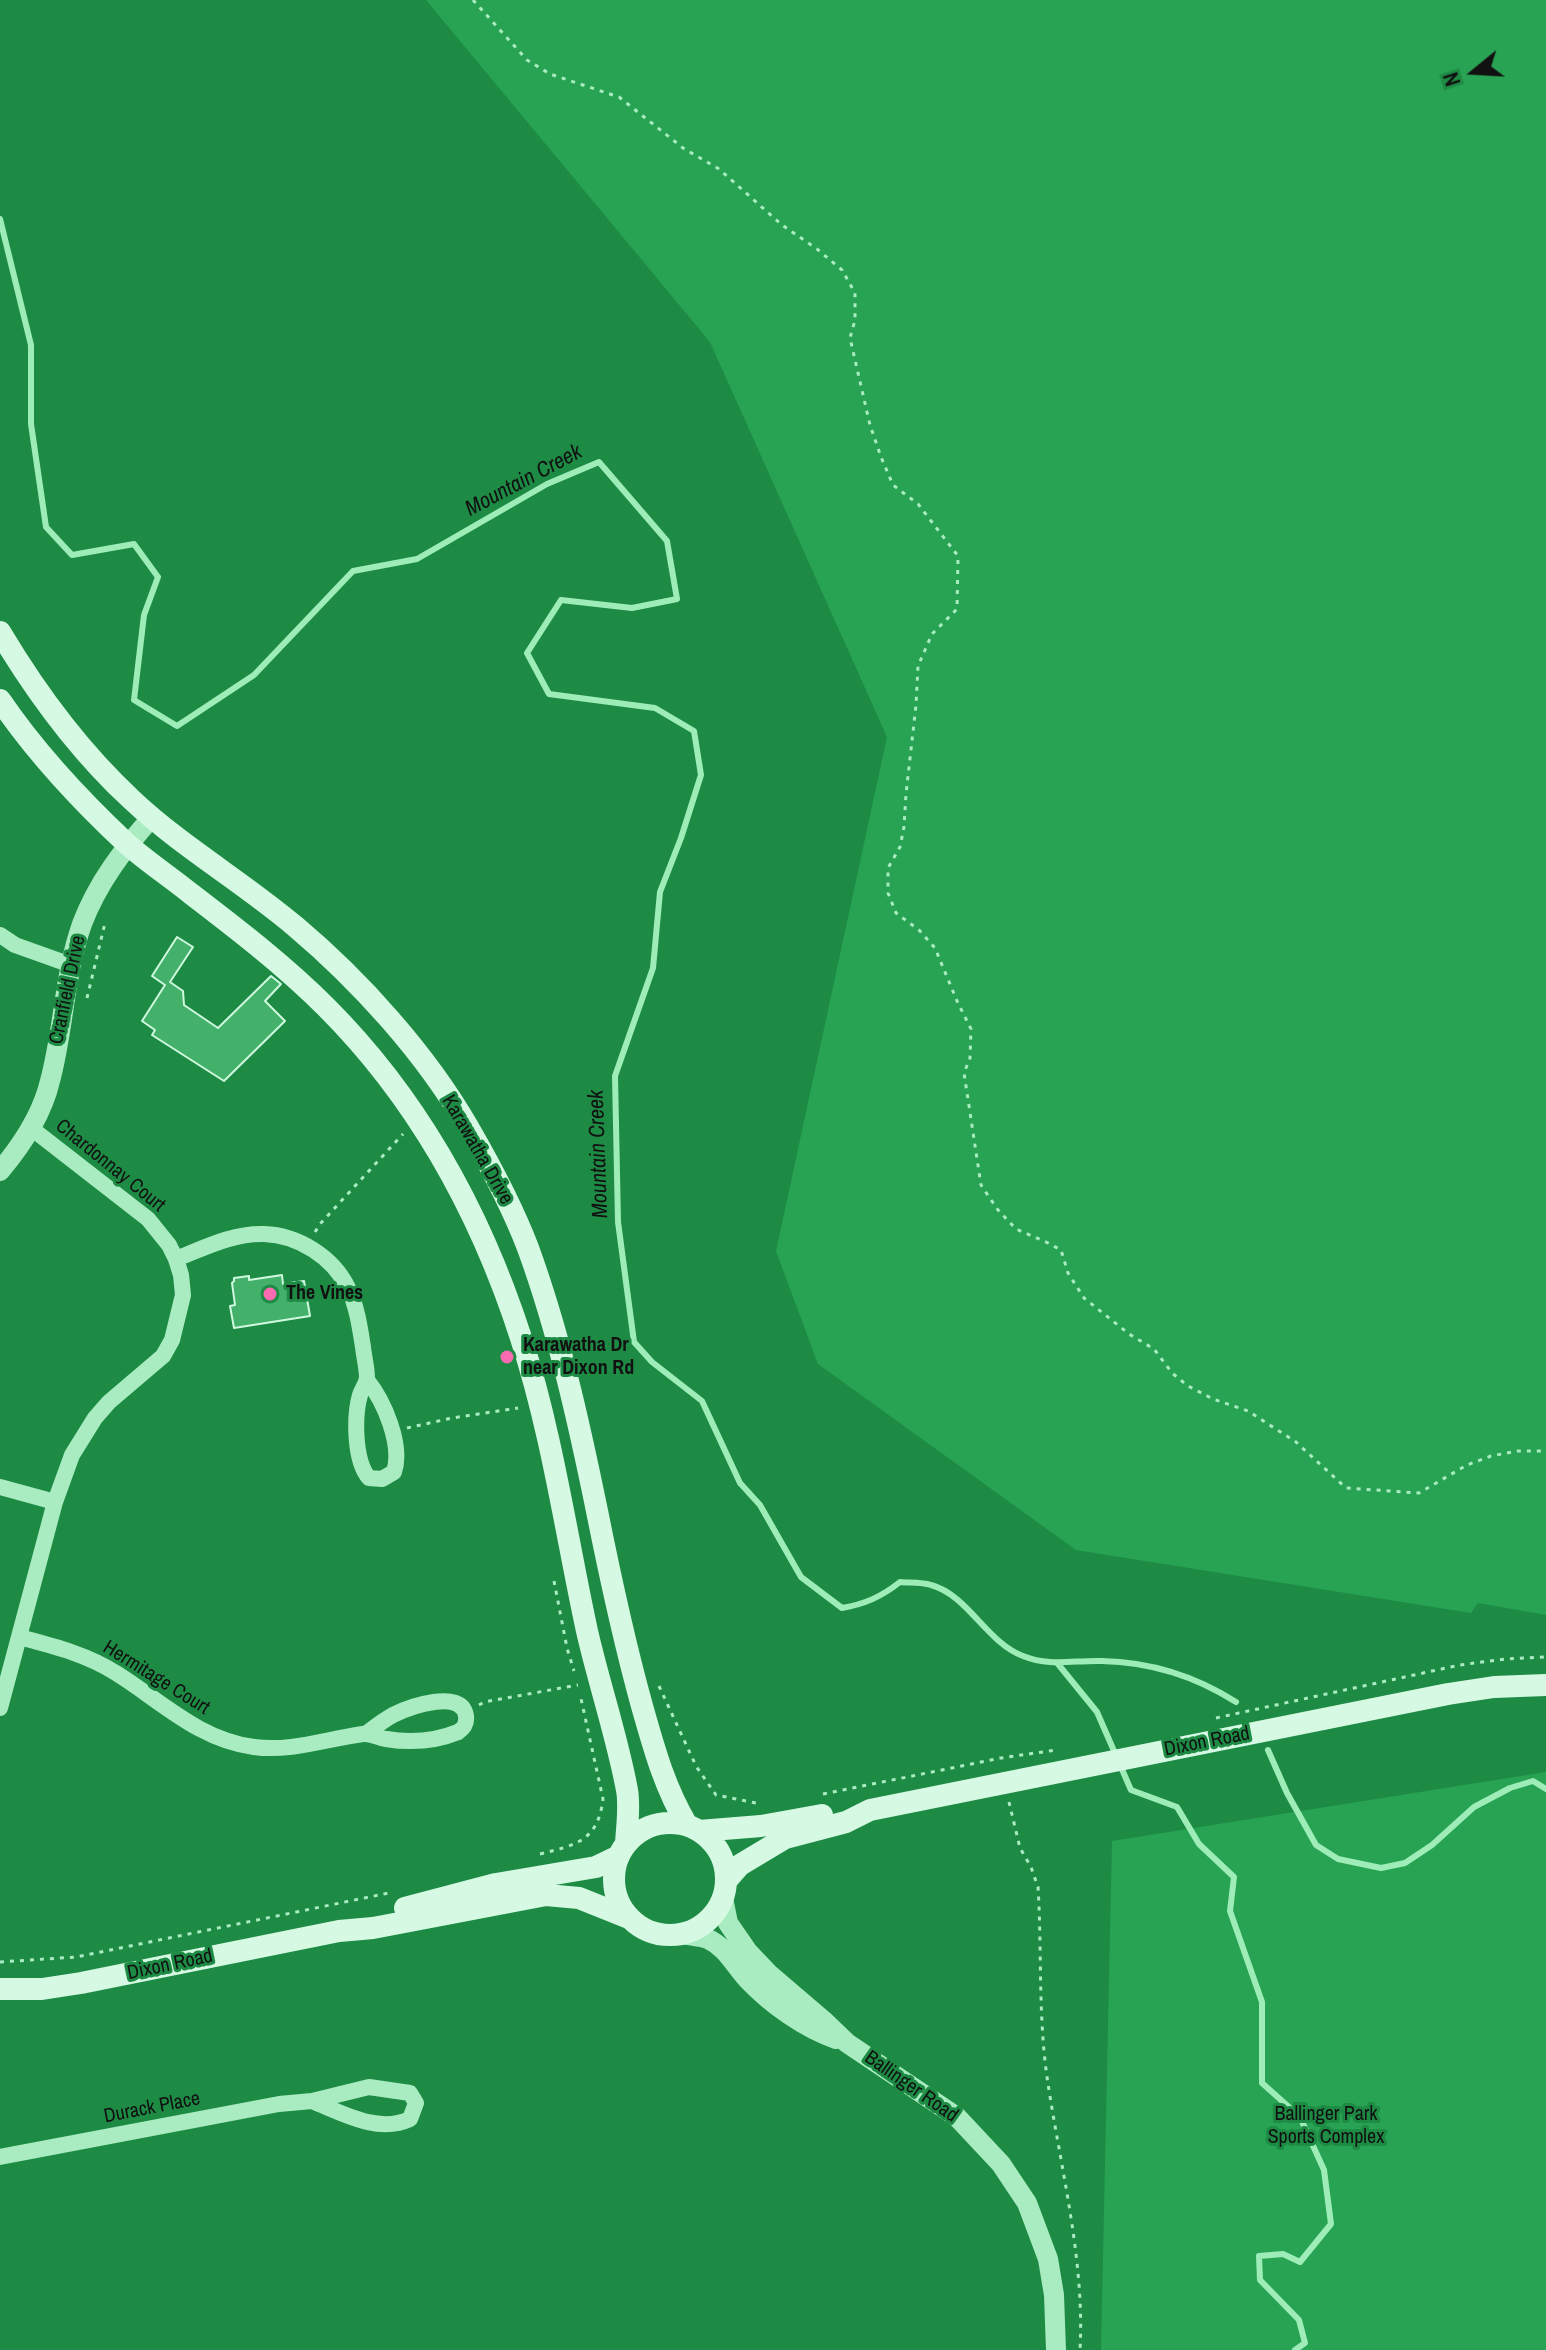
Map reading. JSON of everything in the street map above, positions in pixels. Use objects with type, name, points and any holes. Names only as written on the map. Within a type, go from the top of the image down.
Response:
[{"type":"main road","name":"Karawatha Drive","points":[[0,632],[33,686],[75,743],[132,800],[296,927],[361,988],[432,1074],[490,1165],[527,1246],[540,1286],[583,1441],[614,1599],[663,1779],[693,1828]]},
{"type":"main road","name":"Karawatha Drive","points":[[0,700],[59,776],[128,844],[245,934],[326,1007],[404,1098],[440,1152],[499,1275],[522,1341],[627,1792],[622,1850]]},
{"type":"main road","name":"Dixon Road","points":[[725,1890],[740,1865],[785,1838],[846,1822],[870,1810],[1072,1758],[1141,1756],[1448,1694],[1494,1687],[1546,1685]]},
{"type":"main road","name":"Dixon Road","points":[[693,1828],[761,1826],[848,1809],[870,1810]]},
{"type":"main road","points":[[678,1823],[693,1828],[713,1843],[721,1854],[726,1871],[720,1906],[710,1920],[683,1934],[660,1935],[643,1929],[629,1918],[619,1902],[614,1885],[622,1850],[641,1831],[659,1824],[678,1823]]},
{"type":"main road","name":"Dixon Road","points":[[339,1931],[394,1911],[496,1884],[596,1867],[622,1850]]},
{"type":"main road","name":"Dixon Road","points":[[0,1989],[42,1989],[81,1983],[339,1931],[373,1928],[546,1895],[579,1898],[629,1918]]},
{"type":"street","name":"Cranfield Drive","points":[[0,1171],[20,1148],[50,1081],[71,965],[82,926],[98,888],[128,844],[152,817]]},
{"type":"street","points":[[0,935],[15,945],[71,965]]},
{"type":"street","name":"Chardonnay Court","points":[[0,1708],[55,1502],[72,1455],[95,1418],[163,1356],[172,1340],[183,1295],[176,1259],[148,1219],[31,1128]]},
{"type":"street","points":[[176,1259],[240,1236],[280,1235],[307,1246],[337,1271],[355,1304],[360,1331],[367,1380],[360,1395],[357,1437],[362,1468],[369,1478],[375,1480],[394,1472],[396,1459],[389,1419],[376,1390],[367,1380]]},
{"type":"street","points":[[0,1487],[55,1502]]},
{"type":"street","name":"Hermitage Court","points":[[19,1637],[84,1656],[115,1672],[195,1727],[236,1744],[291,1748],[367,1733],[379,1723],[407,1709],[442,1702],[455,1702],[463,1706],[466,1714],[463,1728],[451,1735],[415,1742],[383,1739],[367,1733]]},
{"type":"street","name":"Ballinger Road","points":[[725,1890],[728,1923],[748,1952],[768,1973],[847,2043],[957,2117],[1001,2164],[1027,2203],[1048,2259],[1054,2295],[1056,2350]]},
{"type":"street","name":"Ballinger Road","points":[[683,1934],[708,1939],[779,2006],[820,2034],[847,2043]]},
{"type":"street","name":"Durack Place","points":[[0,2157],[279,2104],[312,2101],[369,2087],[410,2093],[416,2103],[410,2119],[396,2126],[357,2119],[312,2101]]},
{"type":"path","points":[[473,0],[527,60],[550,74],[619,97],[683,148],[719,169],[782,225],[842,270],[855,293],[855,320],[850,338],[870,425],[881,457],[893,485],[918,504],[958,556],[957,609],[932,634],[918,666],[904,827],[900,847],[888,868],[888,893],[896,913],[919,930],[935,948],[971,1029],[970,1058],[964,1073],[968,1107],[981,1185],[998,1210],[1016,1229],[1061,1250],[1068,1273],[1084,1298],[1129,1334],[1154,1349],[1172,1373],[1188,1386],[1248,1411],[1296,1442],[1346,1488],[1419,1493],[1467,1465],[1491,1456],[1518,1451],[1546,1451]]},
{"type":"path","points":[[87,998],[109,909]]},
{"type":"path","points":[[307,1246],[320,1224],[403,1134]]},
{"type":"path","points":[[413,1427],[518,1408]]},
{"type":"path","points":[[1211,1719],[1460,1665],[1546,1657]]},
{"type":"path","points":[[657,1681],[696,1766],[716,1795],[769,1805]]},
{"type":"path","points":[[466,1714],[484,1702],[578,1685]]},
{"type":"path","points":[[815,1795],[1001,1758],[1072,1758]]},
{"type":"path","points":[[529,1857],[585,1839],[595,1828],[603,1799]]},
{"type":"path","points":[[1009,1801],[1020,1848],[1038,1887],[1041,2014],[1047,2075],[1072,2230],[1081,2322],[1080,2350]]},
{"type":"path","points":[[0,1962],[76,1957],[395,1892]]},
{"type":"green space","points":[[426,0],[1546,0],[1546,1615],[1478,1603],[1471,1613],[1076,1550],[818,1364],[776,1251],[887,737],[710,342]]},
{"type":"green space","name":"Ballinger Park Sports Complex","points":[[1546,1772],[1546,2350],[1101,2350],[1112,1841]]},
{"type":"building","points":[[177,937],[193,947],[170,982],[183,991],[184,1005],[218,1028],[271,976],[281,984],[265,1001],[285,1021],[224,1081],[152,1035],[155,1030],[142,1021],[165,985],[152,976]]},
{"type":"building","name":"The Vines","points":[[282,1275],[283,1284],[304,1281],[310,1316],[234,1328],[230,1306],[235,1305],[234,1278],[249,1276],[249,1280]]},
{"type":"waterway","name":"Mountain Creek","points":[[0,219],[31,345],[31,424],[46,527],[72,555],[134,544],[158,577],[144,615],[134,700],[177,726],[254,675],[353,571],[417,559],[547,484],[599,462],[667,541],[677,599],[632,608],[561,600],[527,653],[549,694],[655,708],[694,731],[701,775],[660,892],[653,968],[615,1076],[618,1222],[634,1342],[652,1362],[702,1401],[740,1483],[760,1505],[801,1577],[842,1608],[872,1599],[900,1582],[927,1584],[956,1598],[999,1641],[1023,1656],[1052,1662],[1138,1664],[1189,1678],[1236,1702]]},
{"type":"waterway","points":[[1058,1664],[1097,1712],[1131,1790],[1177,1807],[1199,1844],[1234,1877],[1230,1911],[1262,2002],[1262,2083],[1300,2117],[1324,2170],[1331,2224],[1300,2262],[1283,2254],[1259,2256],[1260,2280],[1299,2320],[1305,2343],[1295,2350]]},
{"type":"waterway","name":"Mountain Creek","points":[[1268,1750],[1287,1793],[1316,1845],[1338,1859],[1381,1868],[1405,1863],[1432,1845],[1474,1807],[1510,1788],[1533,1781],[1546,1789]]},
{"type":"place","name":"The Vines","points":[[270,1294]]},
{"type":"place","name":"Karawatha Dr near Dixon Rd","points":[[507,1357]]}]
